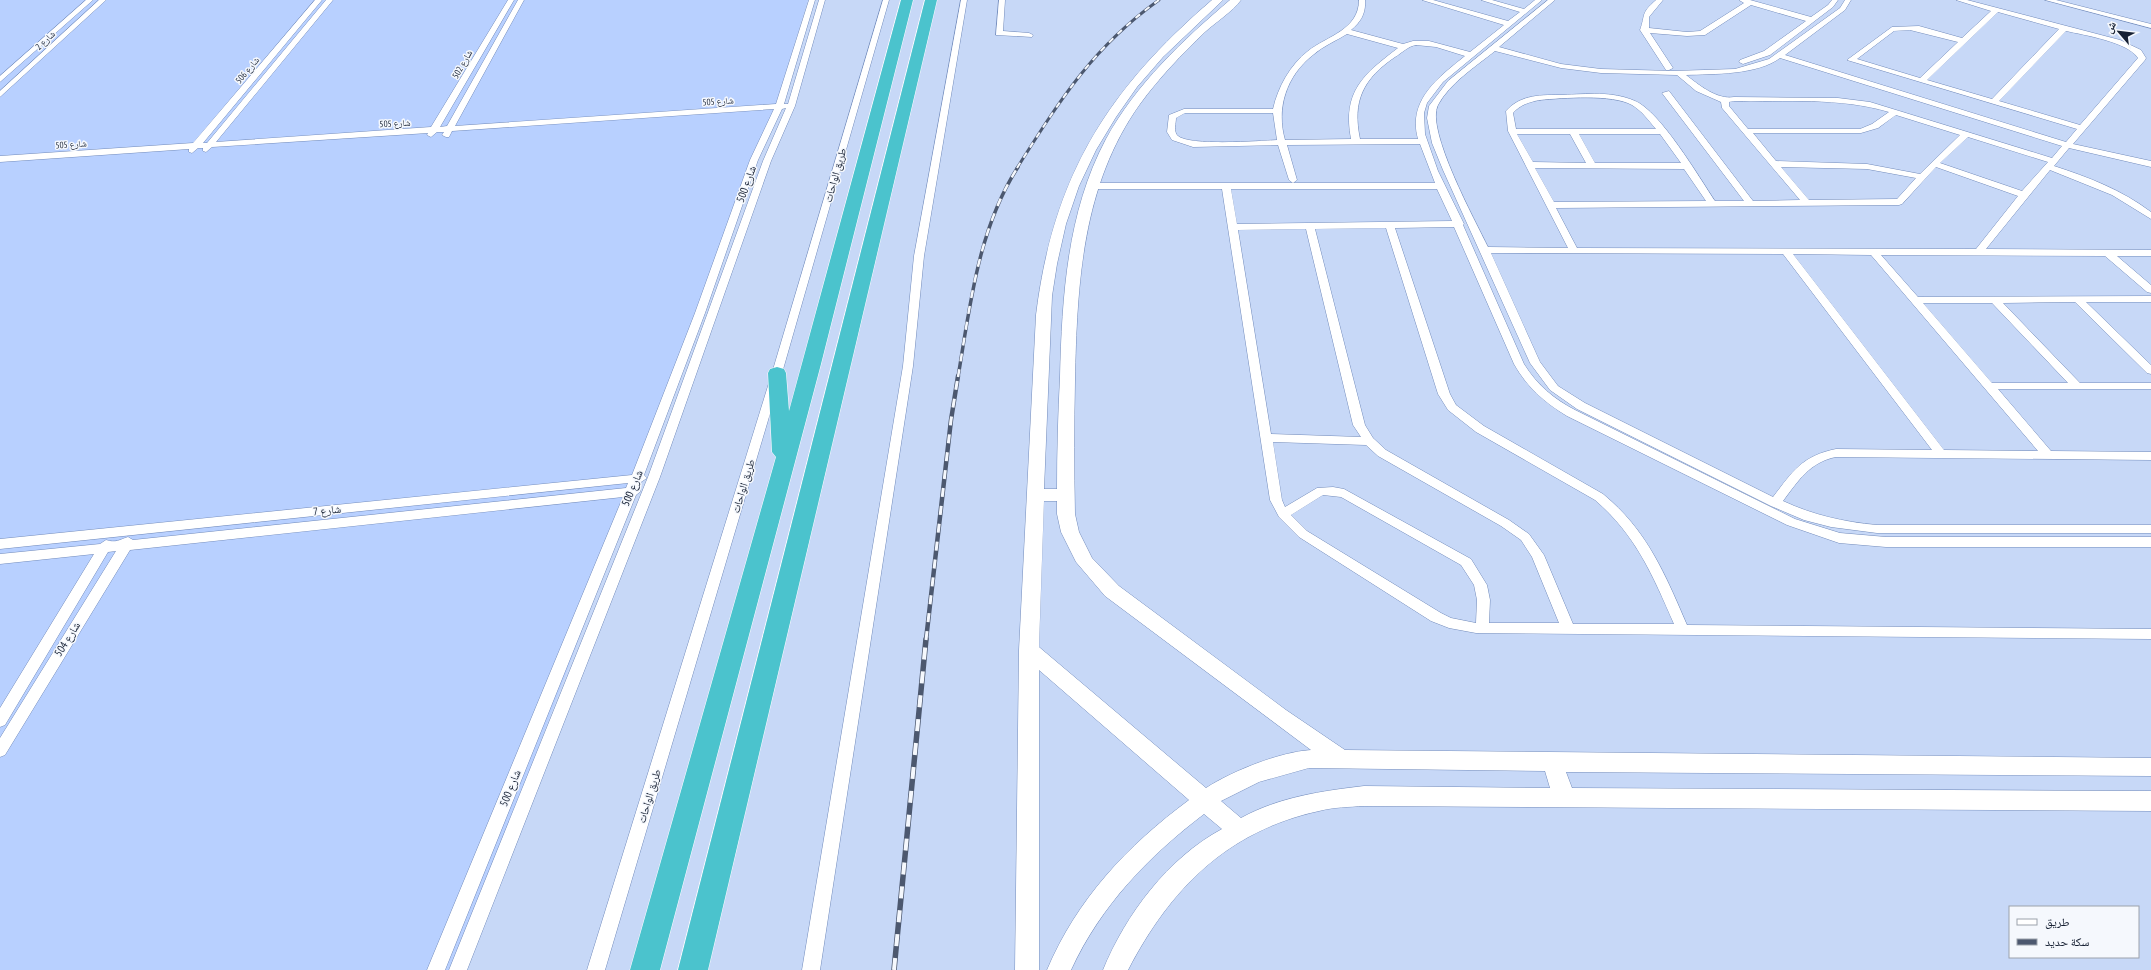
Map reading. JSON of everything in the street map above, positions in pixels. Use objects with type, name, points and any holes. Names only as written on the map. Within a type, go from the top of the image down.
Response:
[{"type":"highway","points":[[645,970],[783,470],[907,0]]},
{"type":"highway","points":[[693,970],[931,0]]},
{"type":"highway","points":[[777,373],[783,470]]},
{"type":"street","name":"شارع 2","points":[[0,80],[90,0]]},
{"type":"street","name":"شارع 2","points":[[0,95],[103,0]]},
{"type":"street","name":"شارع 506","points":[[193,150],[319,0]]},
{"type":"street","name":"شارع 506","points":[[207,148],[330,0]]},
{"type":"street","name":"شارع 502","points":[[432,134],[511,0]]},
{"type":"street","name":"شارع 502","points":[[447,133],[521,0]]},
{"type":"street","name":"شارع 500","points":[[436,970],[636,479],[700,313],[754,160],[784,110],[812,0]]},
{"type":"street","name":"شارع 500","points":[[458,970],[654,477],[767,161],[822,0]]},
{"type":"street","name":"طريق الواحات","points":[[596,970],[777,373],[886,0]]},
{"type":"street","points":[[811,970],[908,366],[919,256],[964,0]]},
{"type":"street","points":[[1002,0],[999,33],[1005,35],[1029,35]]},
{"type":"street","points":[[1027,970],[1029,650],[1043,315],[1051,263],[1073,187],[1096,138],[1126,92],[1168,44],[1218,0]]},
{"type":"street","points":[[1236,0],[1207,25],[1153,80],[1113,139],[1093,183],[1076,258],[1069,338],[1065,495],[1066,514],[1076,546],[1092,571],[1112,591],[1279,716],[1339,758]]},
{"type":"street","points":[[1293,180],[1283,143],[1277,111],[1286,83],[1296,68],[1314,50],[1345,31],[1356,22],[1362,12],[1362,0]]},
{"type":"street","points":[[1424,0],[1510,24]]},
{"type":"street","points":[[1484,0],[1525,11]]},
{"type":"street","points":[[1539,0],[1440,80],[1428,92],[1418,117],[1423,141],[1431,162],[1519,364],[1532,383],[1563,408],[1638,440],[1775,503],[1815,520],[1836,526],[1857,529],[1917,530],[2151,530]]},
{"type":"street","points":[[1552,0],[1451,83],[1433,106],[1431,118],[1433,131],[1444,162],[1535,363],[1554,388],[1638,440],[1791,522],[1815,531],[1864,541],[2151,542]]},
{"type":"street","points":[[1660,0],[1646,13],[1643,21],[1644,30],[1669,68]]},
{"type":"street","points":[[1741,0],[1812,20]]},
{"type":"street","points":[[1497,46],[1570,62],[1608,66],[1669,68],[1732,64],[1755,59],[1767,52],[1831,6],[1835,0]]},
{"type":"street","points":[[1497,46],[1561,66],[1581,69],[1622,72],[1679,73],[1749,68],[1767,63],[1780,56],[1843,9],[1848,0]]},
{"type":"street","points":[[1959,0],[2125,45],[2138,52],[2142,58],[2024,195],[1978,253]]},
{"type":"street","points":[[2048,0],[2151,26]]},
{"type":"street","points":[[2067,0],[2151,21]]},
{"type":"street","points":[[1644,30],[1687,34],[1702,33],[1750,2]]},
{"type":"street","points":[[1921,81],[1996,10]]},
{"type":"street","points":[[1963,41],[1917,28],[1897,28],[1892,29],[1851,60],[2083,128]]},
{"type":"street","points":[[1994,102],[2064,28]]},
{"type":"street","points":[[1345,31],[1405,47]]},
{"type":"street","points":[[1356,142],[1352,117],[1356,94],[1364,80],[1375,68],[1411,44],[1422,43],[1471,55]]},
{"type":"street","points":[[1780,56],[2068,145],[2151,164]]},
{"type":"street","points":[[1679,73],[1699,89],[1725,101],[1734,99],[1838,100],[1870,104],[1896,111],[2051,164],[2117,194],[2151,216]]},
{"type":"street","points":[[1666,94],[1750,203]]},
{"type":"street","points":[[1574,250],[1512,131],[1509,113],[1513,107],[1533,98],[1605,97],[1624,100],[1646,111],[1712,203]]},
{"type":"street","points":[[1725,101],[1725,106],[1806,203]]},
{"type":"street","name":"شارع 505","points":[[0,167],[207,148],[784,110]]},
{"type":"street","points":[[1277,111],[1184,111],[1172,117],[1171,132],[1175,138],[1193,144],[1423,141]]},
{"type":"street","points":[[1747,131],[1851,132],[1875,126],[1896,111]]},
{"type":"street","points":[[1512,131],[1662,132]]},
{"type":"street","points":[[1573,131],[1592,165]]},
{"type":"street","points":[[1550,205],[1899,202],[1934,164],[1966,134]]},
{"type":"street","name":"شارع 505","points":[[0,159],[193,150]]},
{"type":"street","points":[[1431,162],[1444,162]]},
{"type":"street","points":[[1774,164],[1864,165],[1893,169],[1922,177]]},
{"type":"street","points":[[1934,164],[2024,195]]},
{"type":"street","points":[[1529,165],[1685,166]]},
{"type":"street","points":[[1093,183],[1293,180],[1440,183]]},
{"type":"street","points":[[1093,183],[1226,186],[1440,183]]},
{"type":"street","points":[[1226,186],[1276,500],[1283,514],[1303,534],[1436,617],[1462,626],[1482,628],[2151,634]]},
{"type":"street","points":[[1232,227],[1459,224]]},
{"type":"street","points":[[1390,225],[1427,345],[1444,394],[1452,407],[1464,418],[1480,429],[1600,497],[1614,508],[1626,520],[1651,556],[1683,630]]},
{"type":"street","points":[[1310,226],[1359,425],[1369,441],[1382,453],[1505,523],[1525,538],[1538,555],[1568,628]]},
{"type":"street","points":[[1485,250],[2151,253]]},
{"type":"street","points":[[1786,252],[1942,455]]},
{"type":"street","points":[[1874,252],[2048,456]]},
{"type":"street","points":[[2109,254],[2151,290]]},
{"type":"street","points":[[1914,300],[2151,299]]},
{"type":"street","points":[[1995,300],[2077,386]]},
{"type":"street","points":[[2078,300],[2151,371]]},
{"type":"street","points":[[1493,304],[1509,304]]},
{"type":"street","points":[[1989,386],[2151,386]]},
{"type":"street","points":[[1266,438],[1369,441]]},
{"type":"street","points":[[1775,503],[1806,464],[1819,456],[1836,453],[2151,456]]},
{"type":"street","name":"شارع 7","points":[[0,544],[654,477]]},
{"type":"street","name":"شارع 7","points":[[0,559],[125,547],[648,490]]},
{"type":"street","points":[[1283,514],[1312,495],[1321,491],[1332,491],[1355,498],[1466,562],[1475,572],[1481,584],[1484,595],[1482,628]]},
{"type":"street","points":[[1035,495],[1065,495]]},
{"type":"street","name":"شارع 504","points":[[0,751],[61,649],[125,547],[138,530]]},
{"type":"street","points":[[1917,530],[1926,542]]},
{"type":"street","name":"شارع 504","points":[[0,721],[113,532]]},
{"type":"street","points":[[594,579],[614,579]]},
{"type":"street","points":[[41,651],[61,649]]},
{"type":"street","points":[[1029,650],[1239,830]]},
{"type":"street","points":[[522,757],[543,756]]},
{"type":"street","points":[[1059,970],[1070,945],[1105,890],[1148,845],[1205,801],[1233,783],[1273,768],[1309,759],[1339,758],[1553,763],[2151,767]]},
{"type":"street","points":[[1553,763],[1564,796]]},
{"type":"street","points":[[1115,970],[1129,941],[1151,907],[1176,877],[1205,852],[1239,830],[1276,813],[1319,801],[1364,796],[1564,796],[2151,801]]},
{"type":"street","points":[[456,920],[478,919]]},
{"type":"shaded area","points":[[0,0],[808,0],[776,104],[641,473],[455,970],[0,970]]},
{"type":"railway","points":[[1017,168],[1063,97],[1079,76],[1115,37],[1159,0]]},
{"type":"railway","points":[[958,377],[972,296],[985,242],[993,216],[1004,191],[1018,167]]},
{"type":"railway","points":[[926,640],[951,420],[958,376]]},
{"type":"railway","points":[[894,970],[926,639]]}]
